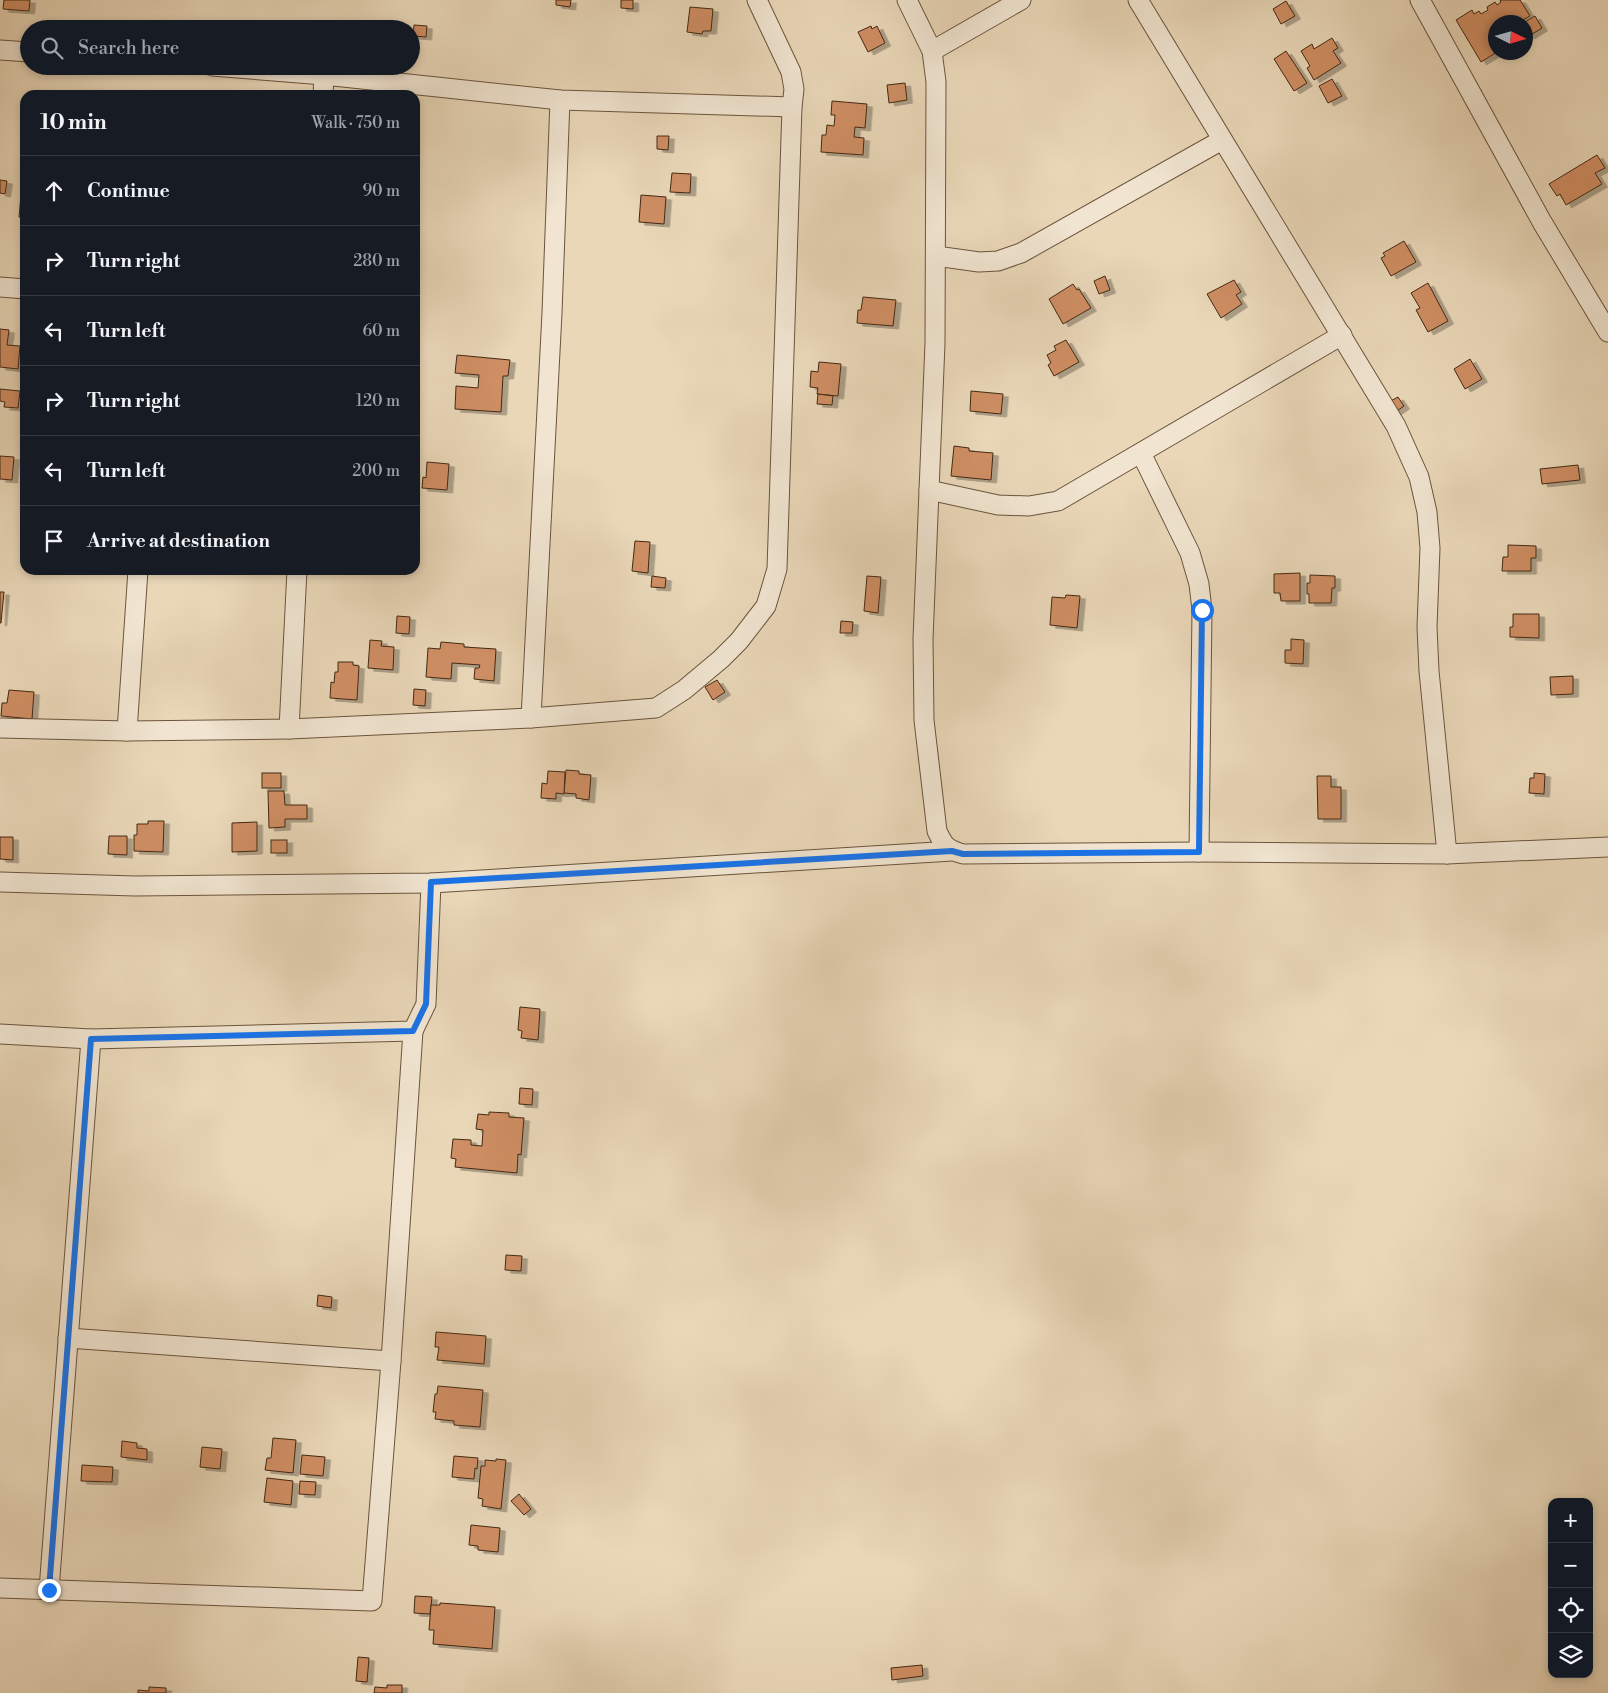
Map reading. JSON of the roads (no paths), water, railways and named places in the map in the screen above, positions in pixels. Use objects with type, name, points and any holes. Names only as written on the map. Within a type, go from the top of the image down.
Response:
[{"type":"street","points":[[0,728],[127,731],[289,729],[531,718],[656,708],[684,690],[721,659],[766,606],[776,569],[794,88],[791,72],[757,0]]},
{"type":"street","points":[[907,0],[932,51],[936,82],[935,343],[924,639],[924,720],[937,831],[943,845],[952,851],[963,854],[1199,852],[1447,854],[1608,847]]},
{"type":"street","points":[[932,51],[1021,0]]},
{"type":"street","points":[[1138,0],[1396,426],[1419,477],[1428,512],[1430,548],[1427,627],[1429,672],[1447,854]]},
{"type":"street","points":[[1420,0],[1542,222],[1608,332]]},
{"type":"street","points":[[0,50],[20,51]]},
{"type":"street","points":[[323,90],[324,75],[560,100],[792,107]]},
{"type":"street","points":[[531,718],[552,313],[560,100]]},
{"type":"street","points":[[936,256],[979,262],[998,261],[1021,253],[1222,140]]},
{"type":"street","points":[[0,287],[20,289]]},
{"type":"street","points":[[929,490],[998,505],[1029,506],[1058,502],[1342,335]]},
{"type":"street","points":[[1141,453],[1190,552],[1199,584],[1202,610],[1199,852]]},
{"type":"street","points":[[127,731],[138,575]]},
{"type":"street","points":[[289,729],[297,575]]},
{"type":"street","points":[[0,882],[135,886],[431,882],[952,851]]},
{"type":"street","points":[[0,1588],[372,1601],[391,1361],[413,1031],[426,1004],[431,882]]},
{"type":"street","points":[[0,1034],[91,1039],[413,1031]]},
{"type":"street","points":[[49,1590],[91,1039]]},
{"type":"street","points":[[68,1338],[391,1361]]}]
